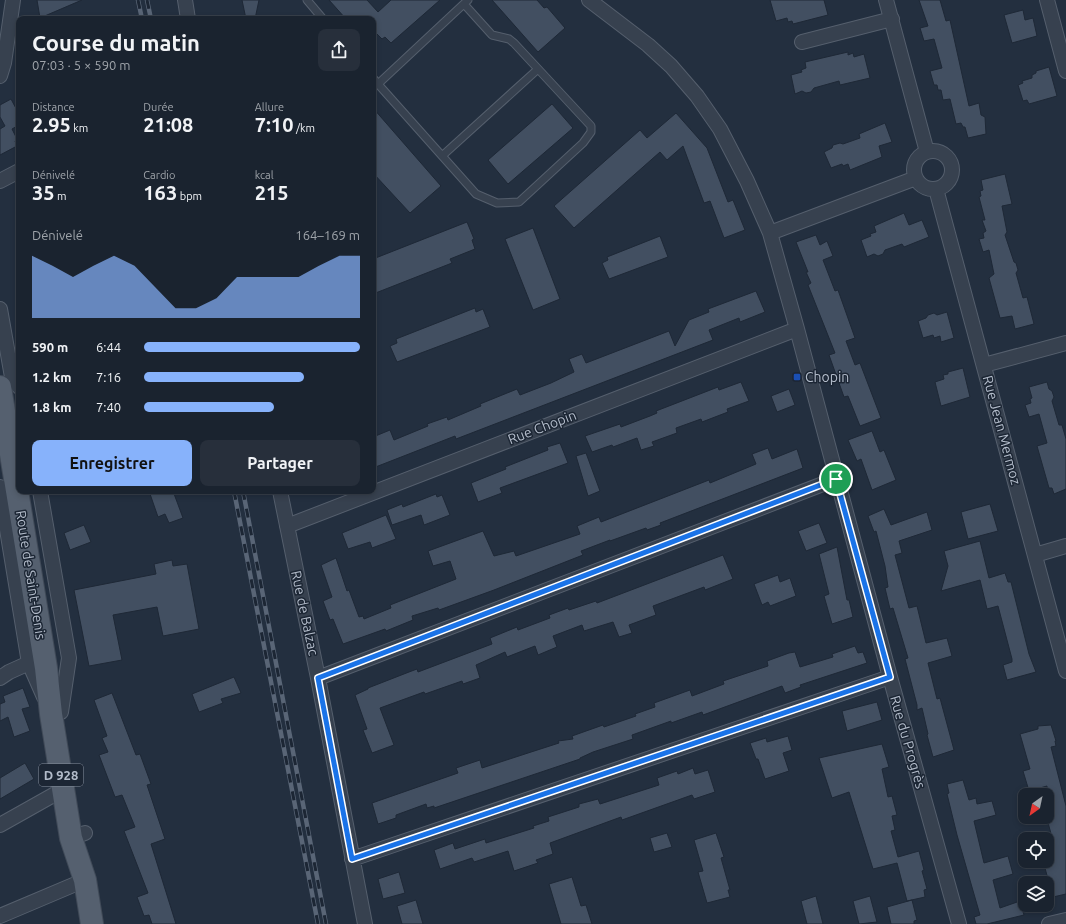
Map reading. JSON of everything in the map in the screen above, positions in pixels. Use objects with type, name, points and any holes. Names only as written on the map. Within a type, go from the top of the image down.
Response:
[{"type":"main road","name":"Route de Saint-Denis","points":[[0,387],[37,666],[56,713],[92,924]]},
{"type":"main road","name":"Route de Saint-Denis","points":[[56,713],[64,788],[78,836]]},
{"type":"street","points":[[0,76],[4,63],[13,0]]},
{"type":"street","points":[[184,0],[187,16]]},
{"type":"street","name":"Rue du Progrès","points":[[589,0],[648,45],[671,66],[697,96],[720,129],[747,180],[770,233],[797,328],[890,677],[959,924]]},
{"type":"street","points":[[886,0],[927,152]]},
{"type":"street","points":[[1047,0],[1066,71]]},
{"type":"street","points":[[802,42],[892,19]]},
{"type":"street","points":[[927,152],[937,152],[946,156],[951,165],[952,170],[949,180],[946,184],[936,189],[926,188],[916,178],[914,173],[918,158],[927,152]]},
{"type":"street","points":[[0,181],[16,173]]},
{"type":"street","points":[[770,233],[916,178]]},
{"type":"street","name":"Rue Jean Mermoz","points":[[936,189],[1066,671]]},
{"type":"street","points":[[0,309],[12,377],[16,383]]},
{"type":"street","name":"Rue Chopin","points":[[376,491],[797,328]]},
{"type":"street","points":[[984,365],[1066,344]]},
{"type":"street","points":[[318,678],[836,479]]},
{"type":"street","name":"Route de Saint-Denis","points":[[0,486],[2,519],[37,666]]},
{"type":"street","name":"Route de Saint-Denis","points":[[41,494],[69,658],[56,713]]},
{"type":"street","name":"Rue de Balzac","points":[[281,494],[318,678],[365,924]]},
{"type":"street","name":"Rue Chopin","points":[[287,526],[369,494]]},
{"type":"street","points":[[1035,555],[1066,546]]},
{"type":"street","points":[[0,678],[9,672],[37,666]]},
{"type":"street","points":[[352,859],[890,677]]},
{"type":"street","points":[[0,825],[64,788]]},
{"type":"street","points":[[0,916],[85,880]]},
{"type":"street","points":[[1049,924],[1066,920]]},
{"type":"lane","points":[[307,0],[320,16]]},
{"type":"lane","points":[[376,82],[378,84],[442,156],[476,194],[498,203],[519,202],[583,143],[591,132],[591,126],[538,69],[509,39],[492,35],[466,2],[378,84]]},
{"type":"lane","points":[[442,156],[538,69]]},
{"type":"building","points":[[37,0],[82,0],[45,16],[40,16]]},
{"type":"building","points":[[242,0],[259,0],[256,16],[245,16]]},
{"type":"building","points":[[329,0],[367,0],[378,12],[391,0],[440,0],[391,43],[385,37],[382,39],[376,33],[376,16],[343,16]]},
{"type":"building","points":[[492,0],[537,0],[544,8],[547,7],[565,28],[538,52]]},
{"type":"building","points":[[770,0],[824,0],[828,15],[793,24],[792,21],[788,22],[787,18],[776,21]]},
{"type":"building","points":[[919,0],[940,0],[946,21],[950,20],[969,106],[979,103],[981,115],[985,117],[986,134],[968,138],[965,127],[963,127],[961,123],[956,124],[950,99],[943,100],[941,90],[938,90],[937,85],[934,85],[930,71],[942,68],[934,39],[924,41],[920,28],[928,26]]},
{"type":"building","points":[[1023,10],[1025,20],[1033,18],[1037,36],[1012,43],[1004,15]]},
{"type":"building","points":[[848,52],[848,55],[853,53],[854,57],[864,54],[870,78],[840,85],[839,81],[814,88],[811,92],[806,93],[802,91],[795,94],[791,75],[802,72],[801,70],[806,68],[805,62]]},
{"type":"building","points":[[1049,67],[1057,96],[1029,104],[1027,100],[1023,101],[1018,85],[1023,83],[1022,81],[1032,78],[1032,75],[1036,73],[1036,71]]},
{"type":"building","points":[[11,99],[16,108],[16,127],[12,129],[16,137],[16,147],[0,155],[0,129],[5,126],[0,117],[0,105]]},
{"type":"building","points":[[552,104],[573,128],[508,184],[488,160]]},
{"type":"building","points":[[376,111],[441,186],[410,213],[376,176]]},
{"type":"building","points":[[676,113],[707,148],[728,202],[733,200],[745,230],[724,238],[710,201],[704,203],[683,146],[667,160],[660,152],[574,228],[554,206],[640,130],[647,138]]},
{"type":"building","points":[[885,123],[892,142],[879,146],[882,157],[850,170],[848,164],[843,166],[842,164],[831,168],[824,152],[832,148],[833,145],[840,143],[843,144],[860,138],[859,134]]},
{"type":"building","points":[[1005,174],[1012,204],[1002,206],[1007,232],[1005,235],[1018,270],[1016,273],[1023,298],[1027,297],[1034,324],[1015,329],[1012,316],[1000,318],[989,278],[994,274],[989,250],[983,252],[979,239],[984,238],[983,233],[986,231],[982,220],[985,220],[979,197],[981,196],[980,191],[983,190],[981,180]]},
{"type":"building","points":[[904,213],[909,225],[922,220],[929,237],[904,247],[902,244],[885,250],[883,254],[878,256],[874,254],[867,257],[861,240],[876,232],[874,226]]},
{"type":"building","points":[[467,222],[474,239],[472,240],[475,249],[450,259],[452,263],[376,293],[376,258]]},
{"type":"building","points":[[533,228],[560,299],[533,310],[505,239]]},
{"type":"building","points":[[816,235],[820,245],[827,241],[833,256],[823,260],[835,291],[838,290],[855,338],[846,341],[855,365],[860,363],[881,418],[860,426],[848,396],[844,397],[829,355],[835,353],[808,285],[811,283],[806,272],[808,272],[796,242]]},
{"type":"building","points":[[660,236],[668,257],[609,279],[602,263],[608,260],[607,257]]},
{"type":"building","points":[[756,291],[765,312],[740,322],[739,318],[709,330],[713,340],[456,439],[455,436],[376,467],[376,436],[390,430],[394,440],[428,426],[427,424],[447,417],[448,420],[481,406],[480,404],[517,389],[520,395],[551,383],[574,372],[569,359],[582,354],[586,363],[669,331],[675,346],[689,320],[709,312],[708,309]]},
{"type":"building","points":[[475,308],[476,312],[483,309],[490,327],[397,362],[390,346],[397,343],[396,339]]},
{"type":"building","points":[[947,312],[954,338],[941,342],[940,336],[934,338],[933,335],[923,338],[918,321],[934,313],[937,315]]},
{"type":"building","points":[[963,368],[970,397],[941,406],[935,382],[944,379],[943,375],[948,374],[948,372]]},
{"type":"building","points":[[741,382],[749,401],[727,409],[728,412],[702,422],[701,419],[676,428],[677,433],[652,442],[654,446],[641,450],[637,438],[613,447],[612,445],[592,452],[585,436],[620,424],[621,427],[657,413],[656,411],[718,387],[719,390]]},
{"type":"building","points":[[1047,382],[1054,397],[1052,401],[1059,425],[1062,425],[1066,439],[1066,489],[1054,494],[1052,488],[1049,488],[1037,446],[1047,443],[1039,414],[1029,417],[1025,405],[1031,403],[1030,399],[1032,398],[1029,387]]},
{"type":"building","points":[[789,389],[795,405],[777,412],[771,396]]},
{"type":"building","points":[[872,431],[880,452],[884,450],[896,480],[872,490],[861,459],[857,461],[848,440]]},
{"type":"building","points":[[560,443],[568,463],[500,488],[502,493],[478,502],[471,483],[506,469],[505,467],[548,450],[547,447]]},
{"type":"building","points":[[768,448],[772,459],[797,449],[803,468],[660,523],[661,525],[647,530],[646,528],[581,551],[583,555],[494,590],[439,610],[438,608],[412,616],[413,620],[386,631],[385,629],[343,644],[333,619],[330,620],[323,601],[332,597],[321,565],[336,558],[347,591],[349,590],[359,617],[363,616],[364,619],[391,608],[390,605],[456,579],[450,561],[433,566],[428,551],[483,531],[494,556],[514,551],[516,556],[580,534],[577,526],[599,517],[601,522],[709,480],[710,483],[756,464],[752,454]]},
{"type":"building","points":[[586,453],[600,491],[588,496],[576,456]]},
{"type":"building","points":[[150,494],[174,494],[183,518],[169,523],[165,514],[158,517]]},
{"type":"building","points":[[436,494],[437,497],[442,495],[450,515],[424,525],[421,515],[392,525],[387,510],[402,504],[403,507]]},
{"type":"building","points":[[990,504],[998,531],[968,539],[961,512]]},
{"type":"building","points":[[884,509],[891,525],[927,512],[932,530],[899,541],[902,553],[895,555],[909,608],[917,606],[926,643],[947,638],[952,656],[928,663],[937,699],[940,698],[954,750],[933,757],[922,708],[917,710],[905,659],[908,658],[893,608],[890,609],[885,588],[888,587],[885,566],[876,531],[874,532],[868,516]]},
{"type":"building","points":[[386,515],[396,539],[372,548],[370,542],[348,549],[342,533]]},
{"type":"building","points":[[819,523],[827,543],[806,551],[798,531]]},
{"type":"building","points":[[84,525],[91,542],[70,550],[64,533]]},
{"type":"building","points":[[980,541],[989,578],[1005,573],[1008,582],[1011,582],[1029,654],[1036,672],[1007,680],[1003,665],[1012,662],[1012,659],[998,606],[987,609],[980,580],[941,591],[948,566],[944,551]]},
{"type":"building","points":[[837,547],[847,600],[849,600],[853,617],[832,624],[824,596],[829,594],[819,554]]},
{"type":"building","points":[[723,555],[733,579],[705,590],[704,587],[653,606],[656,615],[629,625],[632,633],[619,637],[613,622],[584,631],[582,625],[553,636],[557,647],[538,655],[535,646],[507,657],[505,652],[476,665],[480,678],[463,684],[462,681],[425,694],[424,692],[380,708],[394,745],[372,753],[363,730],[367,729],[355,695],[368,688],[417,669],[418,672],[492,644],[490,638],[517,627],[518,630],[550,618],[549,615],[568,608],[569,610],[596,601],[597,603]]},
{"type":"building","points":[[172,560],[173,566],[187,564],[199,629],[163,636],[157,607],[113,615],[122,660],[89,666],[74,590],[156,574],[154,564]]},
{"type":"building","points":[[778,575],[780,582],[790,578],[796,596],[770,606],[768,602],[762,605],[754,584]]},
{"type":"building","points":[[855,646],[858,653],[863,652],[867,663],[800,685],[801,687],[785,693],[782,686],[703,715],[702,712],[671,723],[671,721],[632,735],[633,739],[593,752],[580,759],[434,808],[434,806],[427,808],[426,804],[396,815],[396,818],[378,824],[372,803],[458,773],[456,768],[480,760],[482,768],[559,743],[558,741],[573,739],[572,736],[603,725],[604,727],[636,716],[635,714],[655,707],[654,703],[690,690],[692,696],[724,684],[723,681],[768,666],[767,661],[789,653],[795,652],[800,667],[833,657],[832,654]]},
{"type":"building","points":[[234,677],[241,693],[221,699],[223,703],[199,712],[192,694]]},
{"type":"building","points":[[23,688],[30,707],[22,709],[30,731],[14,737],[8,717],[0,721],[0,704],[5,702],[3,696]]},
{"type":"building","points":[[112,693],[136,755],[140,754],[151,784],[147,785],[165,839],[151,844],[176,924],[152,924],[149,915],[144,916],[137,897],[148,893],[124,831],[135,827],[122,795],[115,797],[99,755],[108,752],[102,738],[107,736],[94,700]]},
{"type":"building","points":[[877,702],[882,720],[847,731],[842,711]]},
{"type":"building","points":[[1051,725],[1056,746],[1051,747],[1066,806],[1066,894],[1054,897],[1054,876],[1047,876],[1045,868],[1054,868],[1054,832],[1051,832],[1048,824],[1054,824],[1054,788],[1047,788],[1047,786],[1040,788],[1028,788],[1023,771],[1030,769],[1020,734],[1038,729],[1038,726]]},
{"type":"building","points":[[788,736],[792,750],[783,753],[789,771],[765,779],[758,759],[756,759],[750,743],[766,738],[767,742]]},
{"type":"building","points":[[882,744],[889,767],[882,769],[888,797],[892,796],[897,815],[892,816],[895,830],[891,831],[898,857],[919,851],[924,870],[922,871],[927,889],[924,890],[925,897],[907,901],[897,863],[873,869],[849,792],[832,798],[819,758]]},
{"type":"building","points":[[25,763],[34,779],[0,799],[0,778]]},
{"type":"building","points":[[693,768],[695,774],[708,770],[715,792],[694,799],[692,795],[622,820],[621,817],[550,843],[553,854],[536,860],[538,863],[514,871],[508,851],[474,862],[472,858],[440,869],[434,850],[453,843],[455,849],[485,839],[486,843],[534,828],[533,826],[549,821],[548,817],[579,807],[579,804],[598,799],[600,804],[659,785],[657,778],[677,771],[678,774]]},
{"type":"building","points":[[963,780],[969,800],[976,798],[977,804],[992,801],[996,815],[974,821],[984,863],[1008,856],[1013,874],[993,880],[1000,908],[1018,902],[1018,912],[1023,912],[1024,915],[987,924],[976,924],[974,917],[980,915],[957,835],[947,794],[949,793],[947,784]]},
{"type":"building","points":[[667,833],[672,847],[654,852],[650,838]]},
{"type":"building","points":[[716,833],[724,857],[721,858],[730,890],[728,890],[730,897],[707,903],[698,872],[703,871],[694,840]]},
{"type":"building","points":[[399,872],[405,893],[383,899],[378,879]]},
{"type":"building","points":[[572,877],[581,906],[586,905],[592,924],[561,924],[549,884]]},
{"type":"building","points":[[816,896],[823,924],[807,924],[801,901]]},
{"type":"building","points":[[870,896],[877,922],[859,924],[853,901]]},
{"type":"building","points":[[416,900],[423,924],[402,924],[397,906]]},
{"type":"building","points":[[912,900],[917,920],[914,921],[914,924],[891,924],[887,907]]},
{"type":"railway","points":[[138,0],[141,16]]},
{"type":"railway","points":[[147,0],[150,16]]},
{"type":"railway","points":[[235,494],[318,924]]},
{"type":"railway","points":[[244,494],[326,924]]},
{"type":"place","name":"Chopin","points":[[797,377]]},
{"type":"route","points":[[836,479],[890,677],[352,859],[318,678],[836,479]]}]
